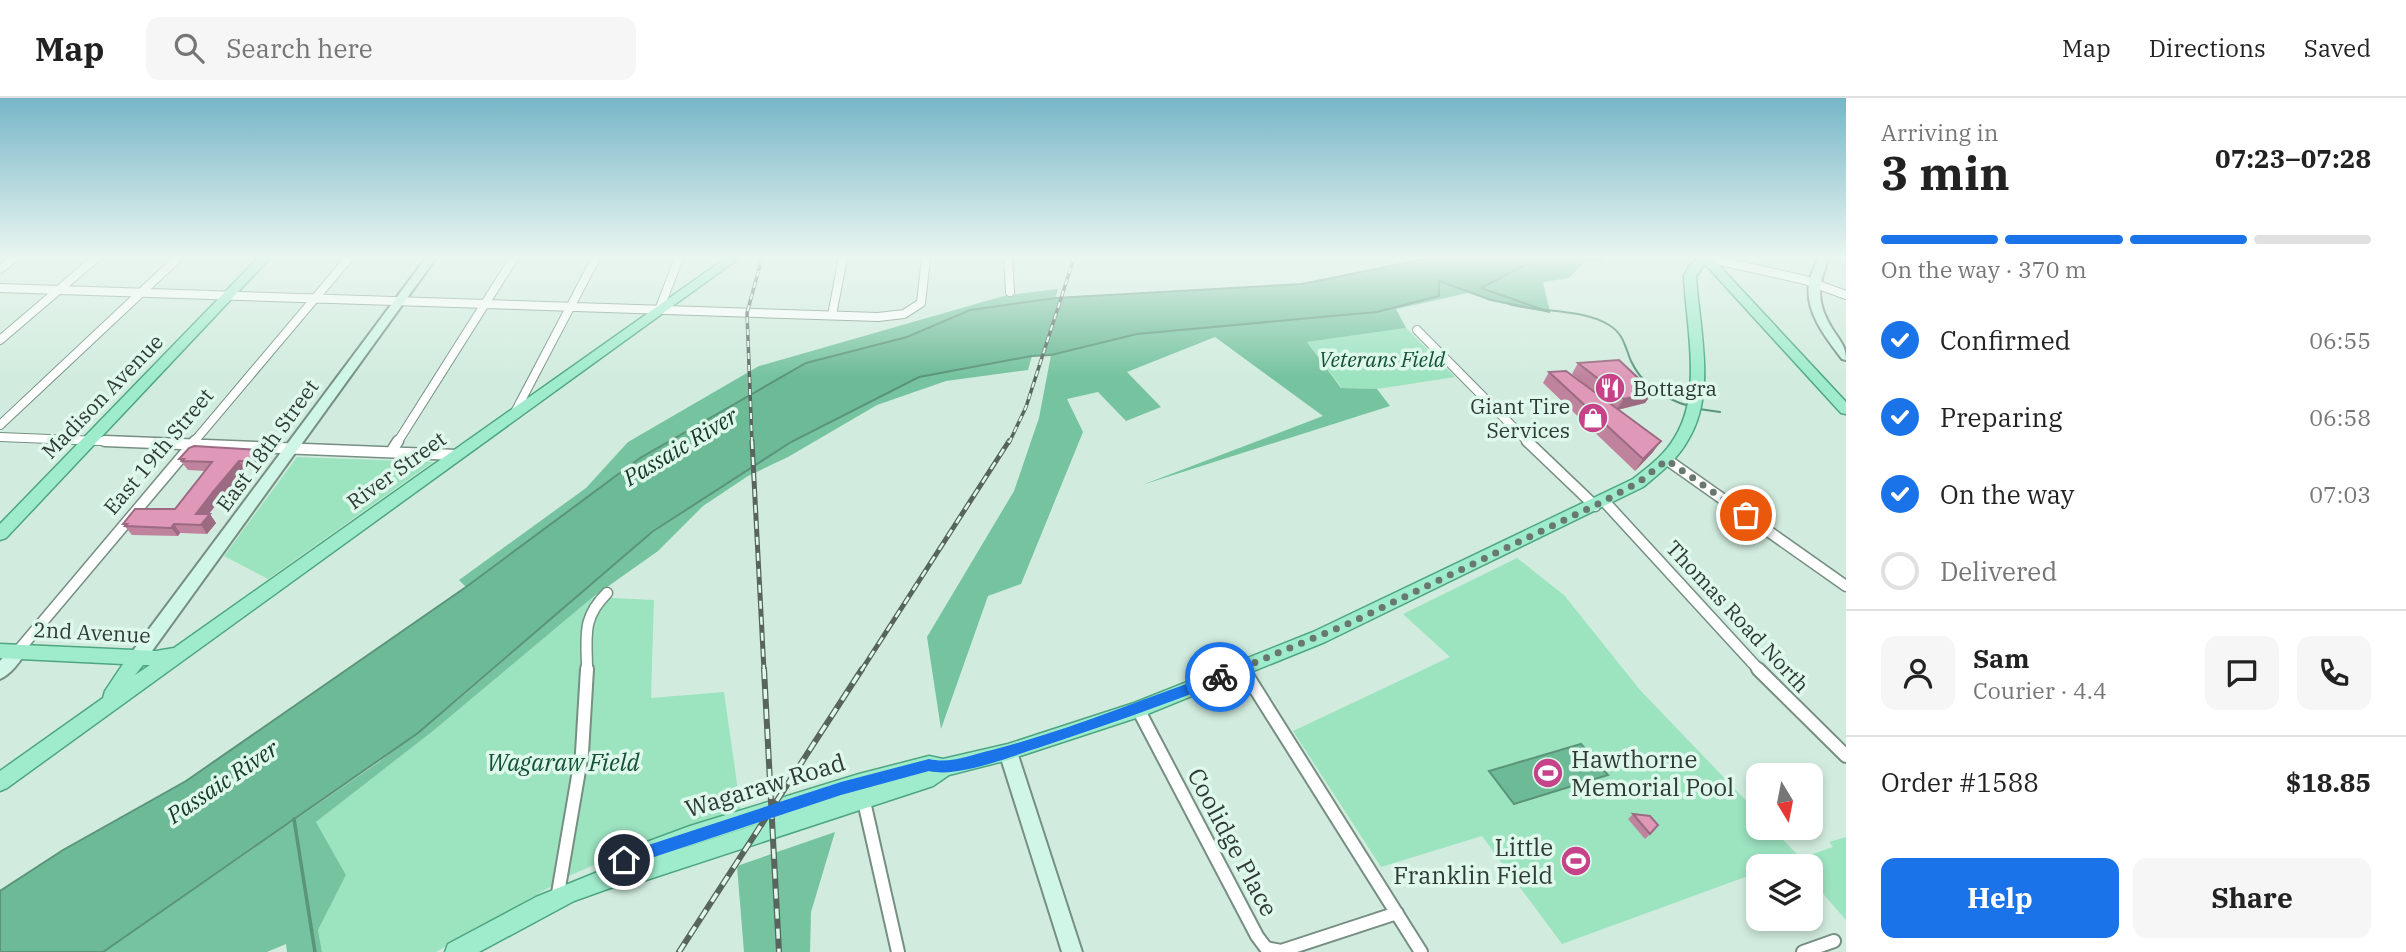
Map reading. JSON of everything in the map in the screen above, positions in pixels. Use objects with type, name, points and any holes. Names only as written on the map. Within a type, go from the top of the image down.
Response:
[{"type":"main road","name":"Madison Avenue","points":[[0,534],[226,298]]},
{"type":"main road","name":"River Street","points":[[0,782],[676,298]]},
{"type":"main road","name":"Wagaraw Road","points":[[456,952],[557,899],[613,875],[634,874],[861,791],[933,777],[943,768],[1008,752],[1138,709],[1350,623],[1600,503],[1639,482],[1667,460],[1687,432],[1695,408],[1697,385],[1691,298]]},
{"type":"main road","points":[[1746,298],[1846,410]]},
{"type":"main road","name":"2nd Avenue","points":[[9,651],[138,657],[165,657],[182,652]]},
{"type":"main road","name":"River Street","points":[[86,720],[109,699],[138,657]]},
{"type":"street","points":[[0,340],[49,298]]},
{"type":"street","points":[[0,425],[135,298]]},
{"type":"street","points":[[281,298],[895,316],[912,311],[921,303],[922,298]]},
{"type":"street","name":"East 18th Street","points":[[138,657],[401,298]]},
{"type":"street","points":[[391,452],[489,298]]},
{"type":"street","points":[[514,414],[575,298]]},
{"type":"street","points":[[659,310],[664,298]]},
{"type":"street","points":[[832,315],[835,298]]},
{"type":"street","points":[[1816,298],[1826,327],[1846,356]]},
{"type":"street","name":"East 19th Street","points":[[0,673],[9,651],[314,299]]},
{"type":"street","name":"Thomas Road North","points":[[1417,330],[1600,503],[1715,625],[1846,756]]},
{"type":"street","points":[[0,437],[457,455]]},
{"type":"street","points":[[1667,460],[1846,586]]},
{"type":"street","points":[[557,899],[582,753],[587,697],[587,625],[592,608],[607,593]]},
{"type":"street","points":[[1242,668],[1421,952]]},
{"type":"street","name":"Coolidge Place","points":[[1138,709],[1257,936],[1266,947],[1281,951],[1397,913]]},
{"type":"street","points":[[1008,752],[1072,952]]},
{"type":"street","points":[[861,791],[898,952]]},
{"type":"street","points":[[1803,952],[1834,941]]},
{"type":"green space","name":"Veterans Field","points":[[1406,328],[1455,377],[1377,389],[1342,388],[1307,342]]},
{"type":"green space","points":[[297,457],[433,462],[268,579],[224,556]]},
{"type":"green space","points":[[1517,558],[1564,595],[1640,690],[1746,800],[1746,840],[1783,840],[1797,854],[1746,854],[1746,877],[1562,944],[1482,836],[1381,867],[1293,731],[1450,657],[1403,614]]},
{"type":"green space","name":"Wagaraw Field","points":[[593,597],[654,600],[651,698],[724,692],[741,812],[653,840],[573,874],[436,952],[322,952],[318,930],[346,875],[316,822],[433,731]]},
{"type":"green space","points":[[1846,837],[1846,920],[1823,894],[1823,854],[1813,854],[1833,847],[1829,842]]},
{"type":"shaded area","points":[[997,298],[1055,298],[970,310],[907,337],[806,363],[640,458],[466,587],[459,580],[586,488],[628,442],[759,366]]},
{"type":"shaded area","points":[[1405,298],[1446,298],[1396,309],[1406,328],[1307,342],[1341,388],[1377,389],[1390,406],[1142,485],[1323,416],[1215,337],[1127,372],[1161,407],[1126,421],[1098,392],[1067,399],[1083,432],[1021,584],[988,596],[941,729],[927,637],[1014,491],[1039,418],[1051,355],[1137,334],[1377,312]]},
{"type":"shaded area","points":[[1509,298],[1547,298],[1550,312]]},
{"type":"shaded area","points":[[1032,356],[1028,370],[946,381],[877,405],[788,457],[748,476],[703,506],[658,551],[593,597],[433,731],[316,822],[346,875],[318,930],[322,952],[287,952],[286,944],[267,952],[103,952],[379,762],[458,700],[646,537],[791,442],[919,377]]},
{"type":"shaded area","points":[[835,832],[811,912],[810,952],[744,952],[737,866]]},
{"type":"water","name":"Passaic River","points":[[1056,298],[1432,298],[1377,312],[1137,334],[1051,355],[1032,356],[919,377],[791,442],[652,532],[418,733],[103,952],[0,952],[0,891],[63,850],[186,781],[466,587],[640,458],[806,363],[907,337],[970,310]]},
{"type":"water","points":[[1485,298],[1509,298],[1550,312]]},
{"type":"water","name":"Hawthorne Memorial Pool","points":[[1581,744],[1608,775],[1514,804],[1489,771]]},
{"type":"building","points":[[1619,360],[1653,392],[1624,399],[1578,363]]},
{"type":"building","points":[[1566,371],[1661,441],[1643,459],[1549,372]]},
{"type":"building","points":[[194,446],[262,450],[253,461],[239,461],[213,492],[196,514],[210,514],[201,525],[174,524],[171,528],[125,526],[127,524],[123,524],[135,509],[175,509],[212,462],[179,459]]},
{"type":"building","points":[[1633,814],[1650,816],[1658,825],[1650,834]]},
{"type":"waterway","points":[[1509,304],[1573,313],[1609,325],[1621,337],[1641,377],[1663,395],[1689,406]]},
{"type":"waterway","points":[[1699,409],[1720,412]]},
{"type":"waterway","points":[[294,819],[315,952]]},
{"type":"railway","points":[[751,298],[747,313],[752,443]]},
{"type":"railway","points":[[1009,443],[1026,407],[1061,298]]},
{"type":"railway","points":[[752,441],[764,671]]},
{"type":"railway","points":[[861,671],[1009,441]]},
{"type":"railway","points":[[764,669],[771,809]]},
{"type":"railway","points":[[771,809],[862,669]]},
{"type":"railway","points":[[679,952],[771,809]]},
{"type":"railway","points":[[771,809],[779,952]]},
{"type":"way so far","points":[[1220,677],[1350,623],[1604,501],[1639,482],[1667,460],[1746,515]]},
{"type":"place","name":"Bottagra","points":[[1610,388]]},
{"type":"place","name":"Giant Tire Services","points":[[1593,418]]},
{"type":"place","name":"Hawthorne Memorial Pool","points":[[1548,773]]},
{"type":"place","name":"Little Franklin Field","points":[[1576,861]]},
{"type":"route","points":[[624,860],[841,788],[929,765],[943,768],[1008,752],[1138,709],[1220,677]]}]
